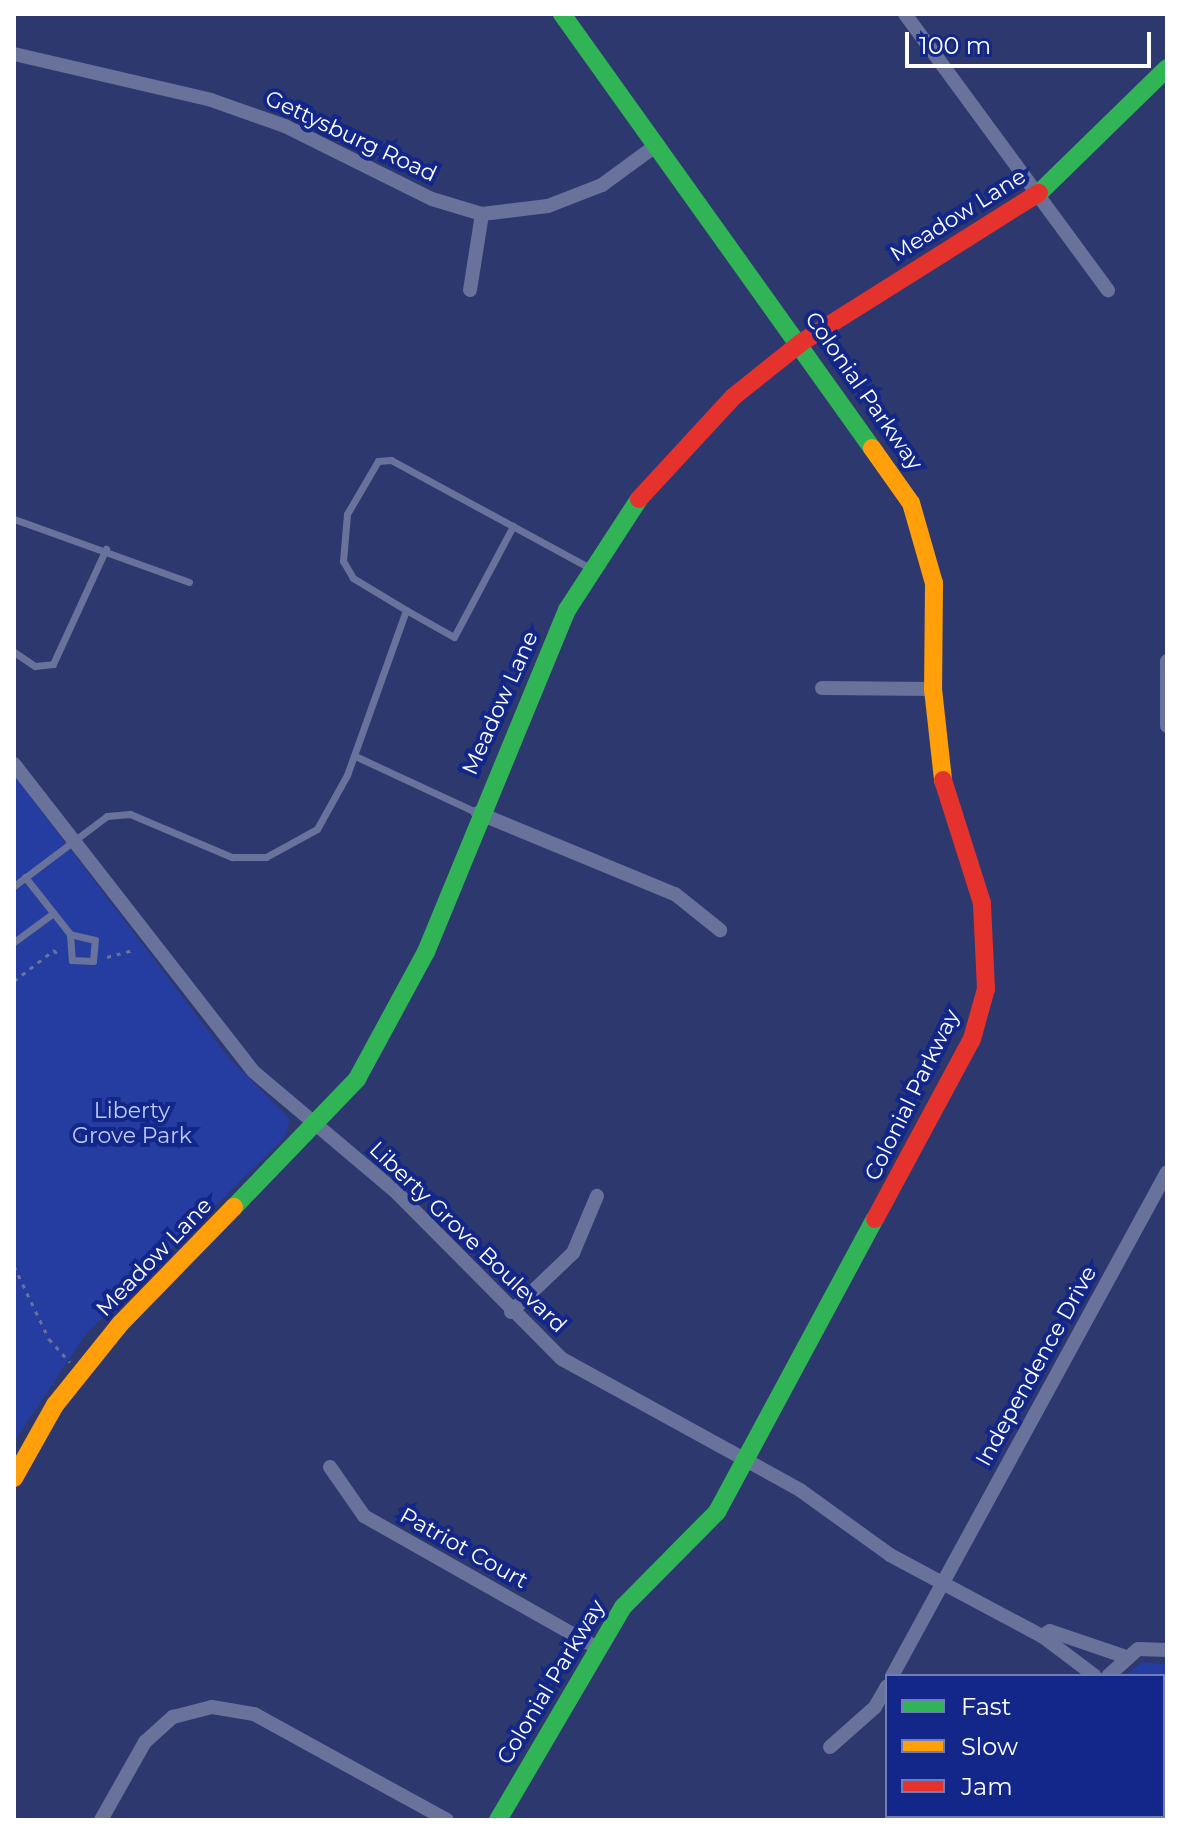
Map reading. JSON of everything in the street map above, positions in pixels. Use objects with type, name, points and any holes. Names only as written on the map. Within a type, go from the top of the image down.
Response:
[{"type":"street","name":"Colonial Parkway","points":[[498,1820],[596,1647],[647,1579],[717,1512],[950,1083],[986,989],[982,903],[943,783],[933,689],[934,583],[920,528],[890,465],[562,14]]},
{"type":"street","points":[[905,14],[1108,290]]},
{"type":"street","name":"Gettysburg Road","points":[[14,54],[211,100],[285,126],[432,199],[482,214],[548,206],[602,185],[658,144]]},
{"type":"street","name":"Meadow Lane","points":[[14,1478],[80,1373],[318,1127],[392,1023],[478,813],[590,568],[685,446],[802,342],[1039,193],[1167,68]]},
{"type":"street","points":[[470,290],[482,214]]},
{"type":"street","points":[[1167,661],[1167,726]]},
{"type":"street","points":[[822,688],[933,689]]},
{"type":"street","name":"Liberty Grove Boulevard","points":[[14,764],[76,839],[216,1028],[318,1127],[430,1225],[511,1312],[562,1359],[745,1461],[1042,1636],[1092,1674]]},
{"type":"street","points":[[478,813],[675,894],[720,930]]},
{"type":"street","name":"Independence Drive","points":[[893,1674],[1167,1172]]},
{"type":"street","points":[[511,1312],[573,1253],[597,1196]]},
{"type":"street","name":"Patriot Court","points":[[330,1467],[364,1516],[596,1647]]},
{"type":"street","name":"Liberty Grove Boulevard","points":[[1042,1636],[1050,1631],[1123,1656]]},
{"type":"street","points":[[1110,1674],[1123,1656],[1163,1645]]},
{"type":"street","points":[[830,1747],[875,1707],[885,1690]]},
{"type":"street","points":[[101,1820],[145,1742],[173,1717],[212,1707],[254,1714],[447,1820]]},
{"type":"lane","points":[[513,526],[454,637],[353,578],[343,561],[347,514],[378,461],[391,460],[513,526],[590,568]]},
{"type":"lane","points":[[14,519],[106,549],[189,582]]},
{"type":"lane","points":[[14,652],[35,666],[53,664],[106,549]]},
{"type":"lane","points":[[14,886],[107,816],[130,814],[232,857],[266,857],[317,829],[355,756],[406,610]]},
{"type":"lane","points":[[355,756],[478,813]]},
{"type":"lane","points":[[25,877],[70,934],[95,940],[93,961],[72,960],[70,934]]},
{"type":"lane","points":[[14,942],[52,914]]},
{"type":"path","points":[[107,957],[134,950]]},
{"type":"path","points":[[14,1266],[49,1339],[80,1373]]},
{"type":"green space","name":"Liberty Grove Park","points":[[14,775],[229,1058],[290,1119],[284,1138],[86,1334],[14,1442]]},
{"type":"green space","points":[[1142,1662],[1167,1664],[1166,1724],[1165,1674],[1127,1674]]},
{"type":"traffic: fast","points":[[562,14],[872,448]]},
{"type":"traffic: fast","points":[[1039,193],[1167,68]]},
{"type":"traffic: fast","points":[[234,1207],[357,1079],[426,952],[567,610],[639,499]]},
{"type":"traffic: fast","points":[[498,1820],[623,1607],[717,1512],[875,1219]]},
{"type":"traffic: slow","points":[[872,448],[911,503],[934,583],[933,689],[943,780]]},
{"type":"traffic: slow","points":[[14,1478],[55,1405],[121,1323],[234,1207]]},
{"type":"traffic: jam","points":[[639,499],[733,397],[802,342],[1039,193]]},
{"type":"traffic: jam","points":[[875,1219],[972,1039],[986,989],[982,903],[943,780]]}]
